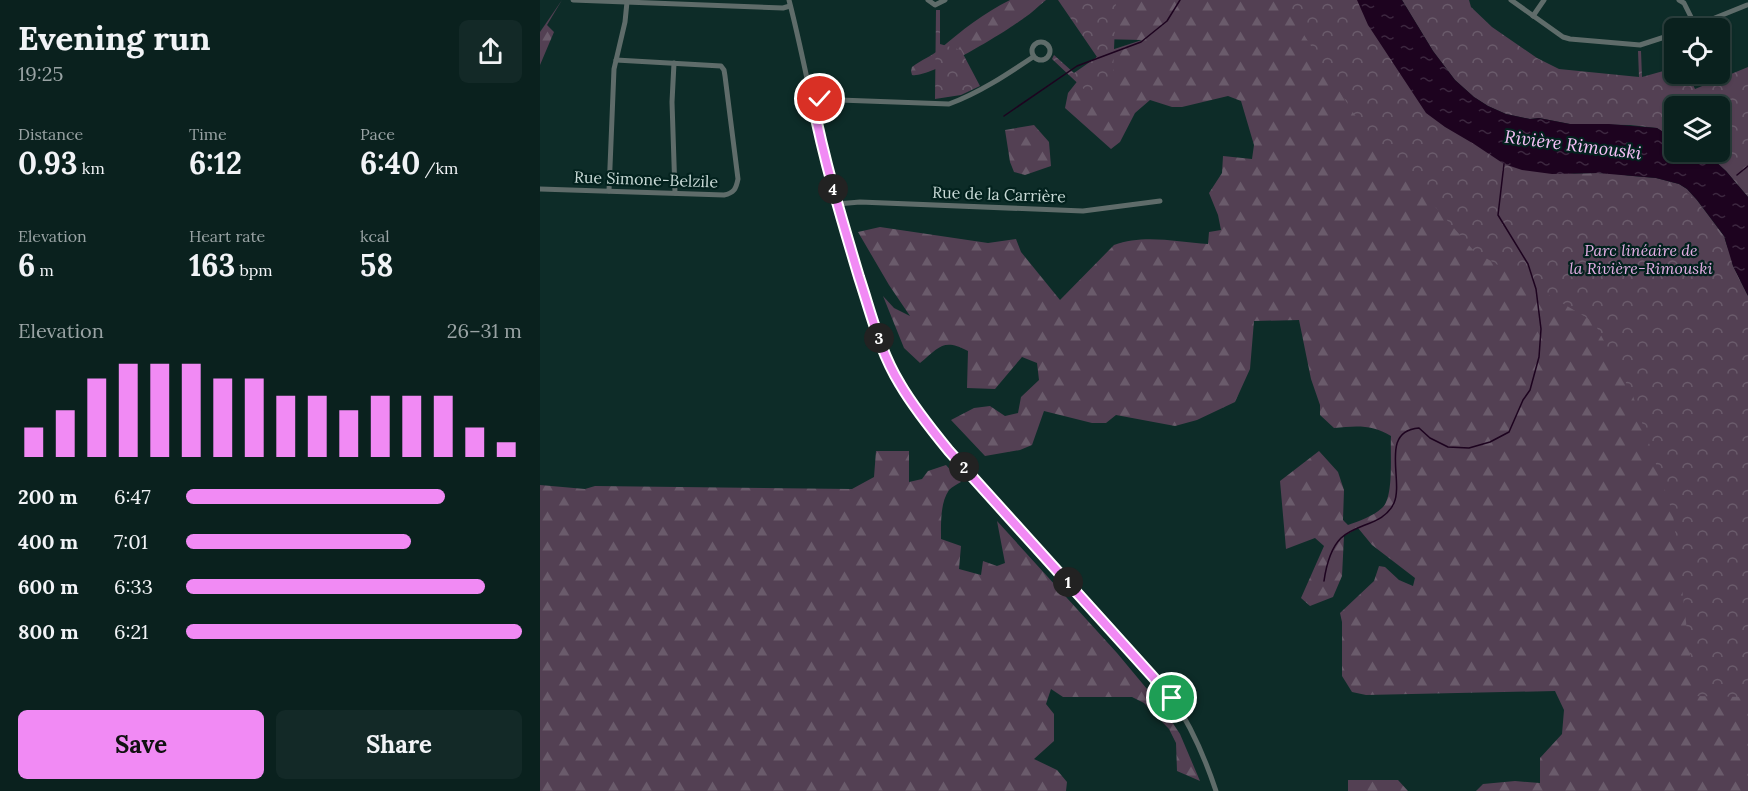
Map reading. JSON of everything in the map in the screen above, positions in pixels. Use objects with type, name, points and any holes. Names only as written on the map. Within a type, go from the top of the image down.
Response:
[{"type":"street","points":[[573,0],[783,8],[790,3],[823,153],[837,204],[873,322],[899,383],[922,418],[949,451],[1172,698],[1197,741],[1216,791]]},
{"type":"street","points":[[928,0],[935,5],[945,0]]},
{"type":"street","points":[[1511,0],[1563,37],[1570,39],[1641,45],[1664,37]]},
{"type":"street","points":[[1533,16],[1544,0]]},
{"type":"street","points":[[1679,0],[1684,3],[1689,18]]},
{"type":"street","points":[[609,191],[614,69],[625,22],[627,2]]},
{"type":"street","points":[[1716,18],[1747,4]]},
{"type":"street","points":[[812,99],[948,104],[969,97],[1033,57]]},
{"type":"street","name":"Rue Simone-Belzile","points":[[540,189],[724,195],[730,194],[736,188],[738,179],[724,70],[721,66],[616,60]]},
{"type":"street","points":[[674,63],[672,102],[675,194]]},
{"type":"street","name":"Rue de la Carrière","points":[[837,204],[860,202],[1083,210],[1160,201]]},
{"type":"green space","points":[[562,0],[547,25],[554,32],[540,65],[540,32]]},
{"type":"green space","points":[[1010,0],[1046,0],[1030,14],[986,43],[934,70],[912,75],[912,67],[982,16]]},
{"type":"green space","points":[[1058,0],[1116,0],[1113,74],[1088,93],[1052,59],[1054,55],[1074,73],[1097,57]]},
{"type":"green space","points":[[1074,0],[1357,0],[1552,174],[1598,173],[1656,178],[1679,184],[1697,200],[1724,236],[1733,266],[1748,296],[1748,791],[1476,791],[1483,784],[1515,781],[1540,783],[1540,758],[1562,734],[1564,710],[1555,691],[1366,695],[1352,692],[1342,676],[1340,613],[1374,581],[1379,566],[1385,567],[1399,580],[1413,586],[1415,578],[1372,545],[1358,528],[1344,536],[1342,576],[1333,597],[1310,606],[1301,598],[1324,546],[1315,538],[1286,549],[1280,481],[1319,451],[1338,472],[1344,490],[1343,520],[1348,525],[1362,520],[1383,507],[1389,493],[1391,436],[1377,429],[1356,426],[1334,428],[1320,415],[1320,405],[1311,379],[1299,320],[1254,321],[1250,369],[1235,402],[1197,420],[1175,426],[1116,415],[1106,423],[1092,423],[1044,411],[1032,445],[1020,450],[985,456],[951,420],[974,408],[990,406],[1005,416],[1018,413],[1021,397],[1039,380],[1037,363],[1022,357],[995,389],[967,388],[968,351],[960,347],[942,346],[920,363],[904,348],[883,296],[894,308],[910,316],[858,232],[880,227],[988,243],[1016,239],[1021,252],[1060,300],[1114,245],[1149,239],[1208,244],[1209,232],[1221,230],[1209,193],[1222,173],[1223,156],[1252,159],[1254,145],[1241,101],[1228,96],[1182,107],[1172,107],[1150,100],[1135,113],[1120,142],[1111,149],[1065,108],[1068,93],[1099,54],[1142,40],[1099,39]]},
{"type":"green space","name":"Parc linéaire de la Rivière-Rimouski","points":[[1282,0],[1359,0],[1363,10],[1570,173],[1587,177],[1605,173],[1624,175],[1651,179],[1680,188],[1696,200],[1723,238],[1748,299],[1748,697],[1695,696],[1673,514],[1633,396],[1594,322],[1474,251],[1354,114]]},
{"type":"green space","points":[[1402,0],[1469,0],[1471,7],[1492,27],[1537,58],[1559,69],[1639,77],[1638,51],[1641,51],[1642,77],[1664,71],[1664,84],[1693,84],[1695,89],[1707,84],[1730,84],[1730,74],[1748,67],[1748,197],[1716,162],[1730,162],[1730,96],[1664,96],[1664,133],[1657,128],[1630,125],[1570,124],[1539,118],[1530,119],[1506,114],[1474,97],[1455,80],[1433,51]]},
{"type":"green space","points":[[936,10],[940,10],[940,44],[961,50],[980,86],[961,95],[935,99]]},
{"type":"green space","points":[[1034,125],[1049,142],[1051,166],[1025,175],[1014,172],[1010,162],[1005,130]]},
{"type":"green space","points":[[876,451],[909,451],[909,482],[922,479],[928,471],[946,465],[961,482],[949,490],[946,495],[942,514],[941,539],[961,546],[959,569],[981,575],[983,561],[997,566],[1005,563],[997,521],[1117,653],[1162,707],[1180,734],[1200,781],[1177,771],[1176,743],[1169,729],[1144,703],[1132,697],[1063,697],[1051,689],[1046,704],[1054,714],[1054,741],[1034,759],[1057,770],[1067,782],[1066,791],[540,791],[540,485],[585,489],[595,486],[852,489],[874,477]]},
{"type":"green space","points":[[1348,780],[1398,780],[1408,791],[1348,791]]},
{"type":"water","name":"Rivière Rimouski","points":[[1357,0],[1402,0],[1433,51],[1455,80],[1488,106],[1506,114],[1530,119],[1539,118],[1570,124],[1657,128],[1664,133],[1664,162],[1716,162],[1748,197],[1748,296],[1733,266],[1724,236],[1687,189],[1679,184],[1656,178],[1598,173],[1552,174],[1522,170],[1504,164],[1426,113],[1368,25]]},
{"type":"waterway","points":[[1004,116],[1077,66],[1141,42],[1167,21],[1180,0]]},
{"type":"waterway","points":[[1324,581],[1327,564],[1337,542],[1347,533],[1384,516],[1394,503],[1396,447],[1400,438],[1407,431],[1419,428],[1430,438],[1448,447],[1469,448],[1490,442],[1509,432],[1530,390],[1539,357],[1541,329],[1536,289],[1528,264],[1498,215],[1504,164]]},
{"type":"waterway","points":[[1737,175],[1748,166]]},
{"type":"route","points":[[820,99],[812,99],[823,153],[837,204],[873,322],[899,383],[922,418],[949,451],[1172,698]]}]
